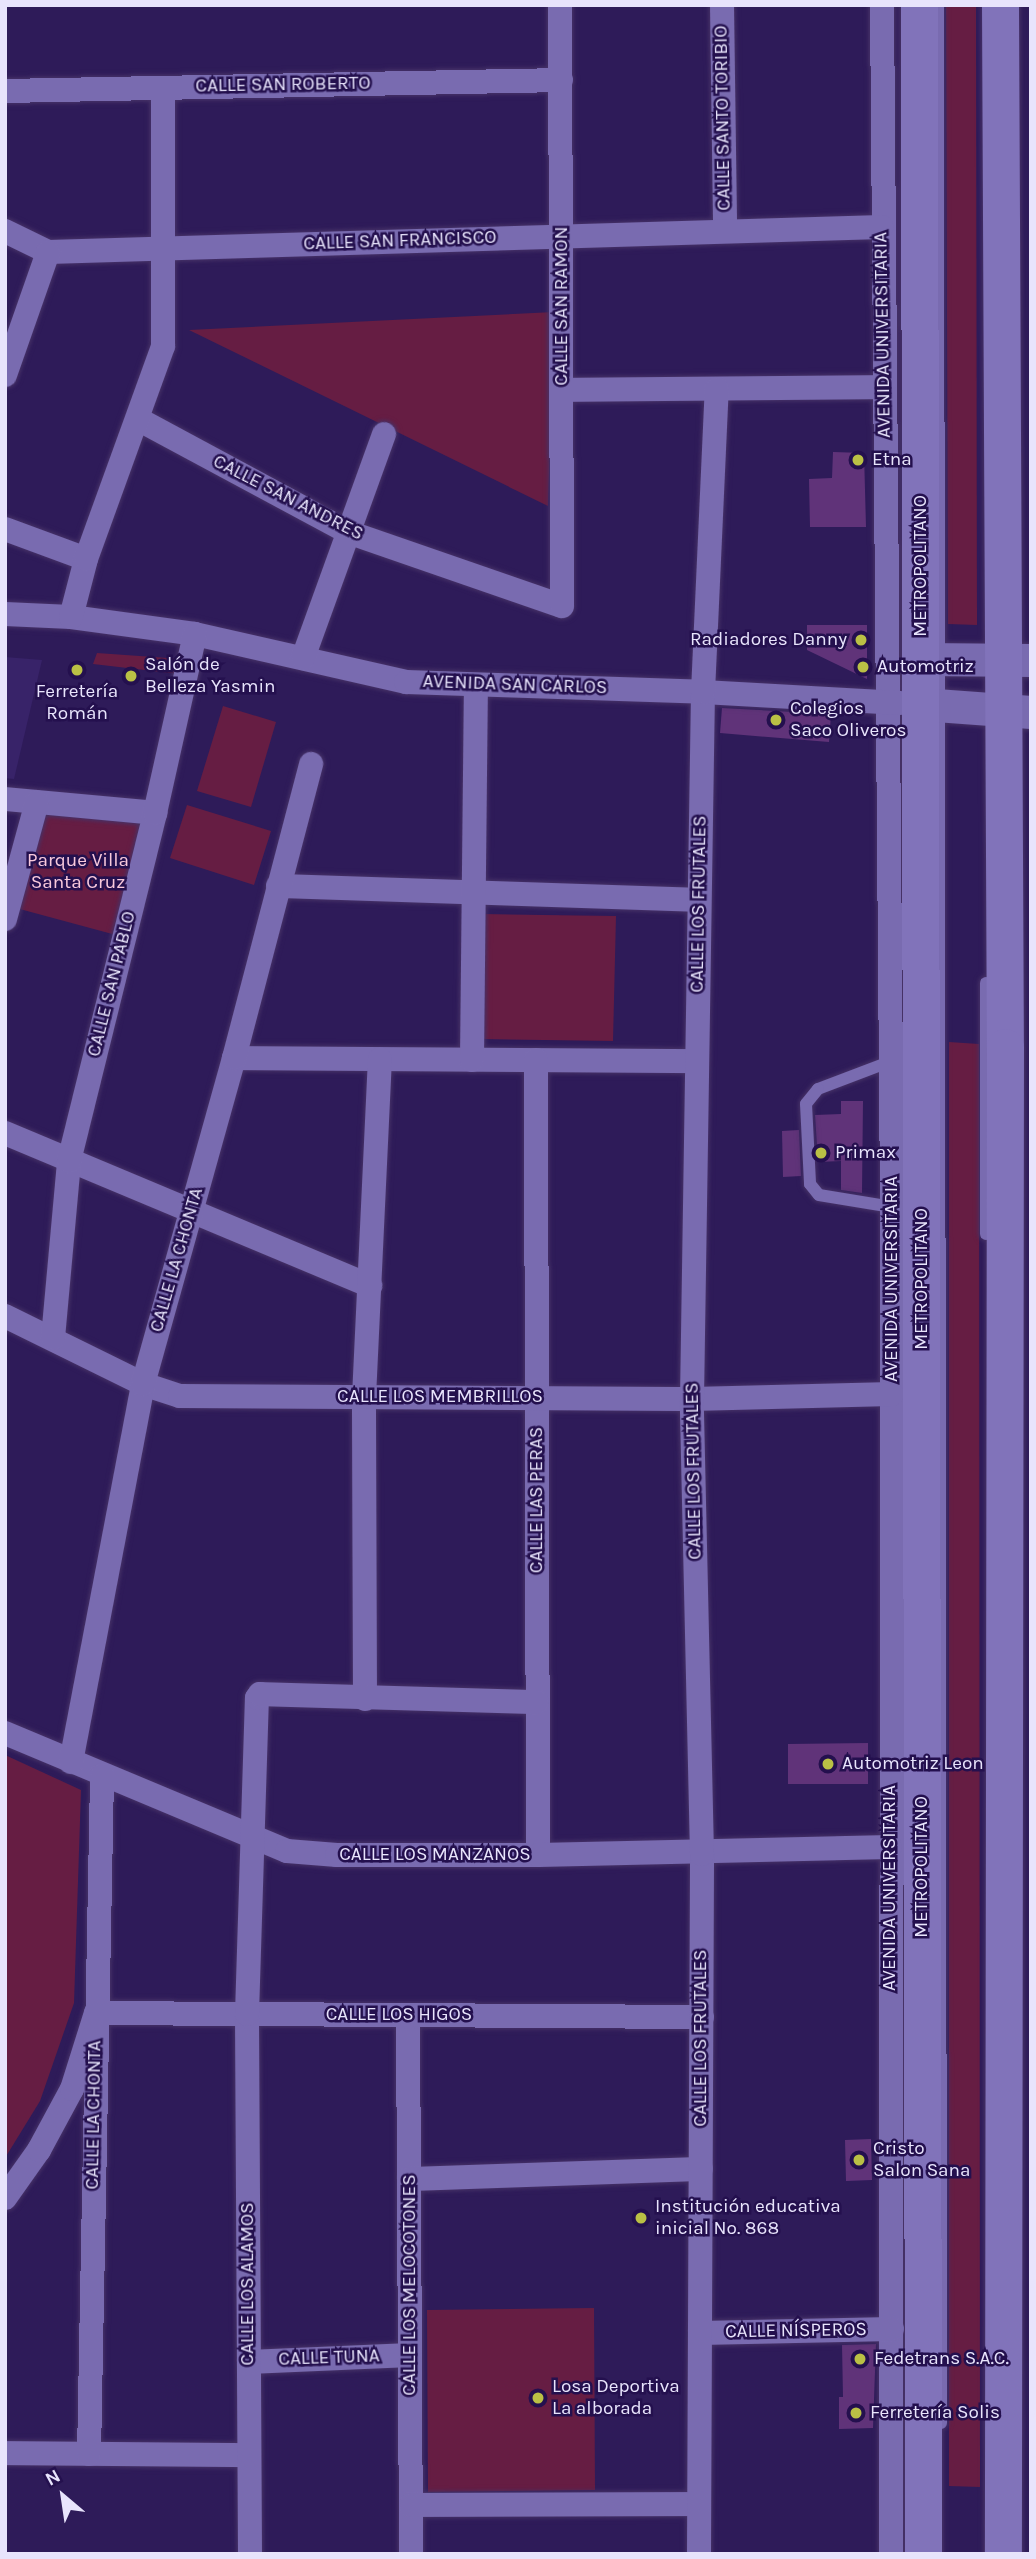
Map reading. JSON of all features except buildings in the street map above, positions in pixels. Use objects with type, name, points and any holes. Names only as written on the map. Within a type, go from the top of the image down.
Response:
[{"type":"main road","name":"AVENIDA UNIVERSITARIA","points":[[919,5],[916,659],[931,705],[923,2554]]},
{"type":"main road","points":[[1000,5],[998,709],[1005,1047],[1003,2554]]},
{"type":"main road","points":[[1005,1047],[1031,963]]},
{"type":"street","name":"CALLE SAN RAMON","points":[[561,5],[562,606]]},
{"type":"street","name":"CALLE SANTO TORIBIO","points":[[722,5],[725,230]]},
{"type":"street","name":"AVENIDA UNIVERSITARIA","points":[[882,5],[884,387],[916,659],[886,703],[892,1208],[891,2554]]},
{"type":"street","name":"CALLE SAN ROBERTO","points":[[5,91],[561,80]]},
{"type":"street","points":[[71,617],[86,559],[163,345],[163,88]]},
{"type":"street","name":"CALLE SAN FRANCISCO","points":[[48,253],[882,227]]},
{"type":"street","points":[[5,230],[48,253],[5,375]]},
{"type":"street","points":[[562,390],[884,387]]},
{"type":"street","name":"CALLE LOS FRUTALES","points":[[699,2554],[702,1854],[692,1399],[703,692],[717,389]]},
{"type":"street","name":"CALLE SAN ANDRES","points":[[138,419],[348,532],[562,606]]},
{"type":"street","points":[[303,658],[384,434]]},
{"type":"street","points":[[5,529],[86,559]]},
{"type":"street","name":"AVENIDA SAN CARLOS","points":[[5,614],[71,617],[195,634],[406,682],[703,692],[998,709]]},
{"type":"street","name":"CALLE SAN PABLO","points":[[53,1338],[68,1161],[155,813],[195,634]]},
{"type":"street","points":[[916,659],[998,660]]},
{"type":"street","points":[[472,1060],[476,893],[476,685]]},
{"type":"street","name":"CALLE LA CHONTA","points":[[71,1762],[143,1384],[234,1058],[311,764]]},
{"type":"street","points":[[5,799],[155,813]]},
{"type":"street","points":[[5,919],[37,802]]},
{"type":"street","points":[[278,886],[698,900]]},
{"type":"street","points":[[234,1058],[697,1061]]},
{"type":"street","points":[[380,1059],[364,1397],[365,1699],[537,1702]]},
{"type":"street","name":"CALLE LAS PERAS","points":[[536,1060],[538,1855]]},
{"type":"street","points":[[5,1133],[370,1286]]},
{"type":"street","name":"CALLE LOS MEMBRILLOS","points":[[5,1316],[143,1384],[180,1396],[692,1399],[892,1394]]},
{"type":"street","name":"CALLE LOS ALAMOS","points":[[250,2554],[247,2014],[250,1838],[257,1698],[260,1694],[365,1699]]},
{"type":"street","name":"CALLE LOS MANZANOS","points":[[5,1733],[250,1838],[287,1851],[337,1855],[702,1854],[890,1847]]},
{"type":"street","name":"CALLE LA CHONTA","points":[[89,2454],[102,1775]]},
{"type":"street","points":[[5,2198],[39,2150],[72,2090],[96,2013]]},
{"type":"street","name":"CALLE LOS HIGOS","points":[[96,2013],[702,2017]]},
{"type":"street","name":"CALLE LOS MELOCOTONES","points":[[408,2015],[411,2554]]},
{"type":"street","points":[[409,2179],[701,2169]]},
{"type":"street","name":"CALLE NÍSPEROS","points":[[700,2333],[892,2329]]},
{"type":"street","name":"CALLE TUNA","points":[[248,2362],[410,2355]]},
{"type":"street","points":[[5,2453],[249,2455]]},
{"type":"street","points":[[411,2505],[699,2504]]},
{"type":"lane","name":"METROPOLITANO","points":[[916,659],[938,5]]},
{"type":"lane","name":"METROPOLITANO","points":[[931,705],[941,2442]]},
{"type":"lane","points":[[986,968],[986,1246]]},
{"type":"lane","points":[[889,1062],[818,1089],[806,1104],[810,1184],[814,1190],[819,1195],[892,1208]]},
{"type":"shaded area","points":[[5,657],[42,660],[14,779],[5,778]]},
{"type":"green space","points":[[946,5],[976,5],[977,625],[948,624]]},
{"type":"green space","points":[[554,312],[548,506],[189,330]]},
{"type":"green space","points":[[97,653],[182,659],[179,674],[93,664]]},
{"type":"green space","points":[[223,706],[276,722],[251,807],[197,791]]},
{"type":"green space","points":[[187,805],[271,831],[254,885],[170,858]]},
{"type":"green space","name":"Parque Villa Santa Cruz","points":[[40,814],[142,823],[116,935],[16,908]]},
{"type":"green space","points":[[483,914],[616,916],[613,1041],[481,1039]]},
{"type":"green space","points":[[949,1042],[979,1044],[980,2487],[949,2486]]},
{"type":"green space","points":[[5,1755],[81,1790],[74,2003],[40,2101],[5,2158]]},
{"type":"green space","points":[[594,2308],[595,2490],[428,2492],[427,2310]]},
{"type":"place","name":"Etna","points":[[858,460]]},
{"type":"place","name":"Radiadores Danny","points":[[861,640]]},
{"type":"place","name":"Automotriz","points":[[863,667]]},
{"type":"place","name":"Ferretería Román","points":[[77,670]]},
{"type":"place","name":"Salón de Belleza Yasmin","points":[[131,676]]},
{"type":"place","name":"Colegios Saco Oliveros","points":[[776,720]]},
{"type":"place","name":"Primax","points":[[821,1153]]},
{"type":"place","name":"Automotriz Leon","points":[[828,1764]]},
{"type":"place","name":"Cristo Salon Sana","points":[[859,2160]]},
{"type":"place","name":"Institución educativa inicial No. 868","points":[[641,2218]]},
{"type":"place","name":"Fedetrans S.A.C.","points":[[860,2359]]},
{"type":"place","name":"Losa Deportiva La alborada","points":[[538,2398]]},
{"type":"place","name":"Ferretería Solis","points":[[856,2413]]}]
